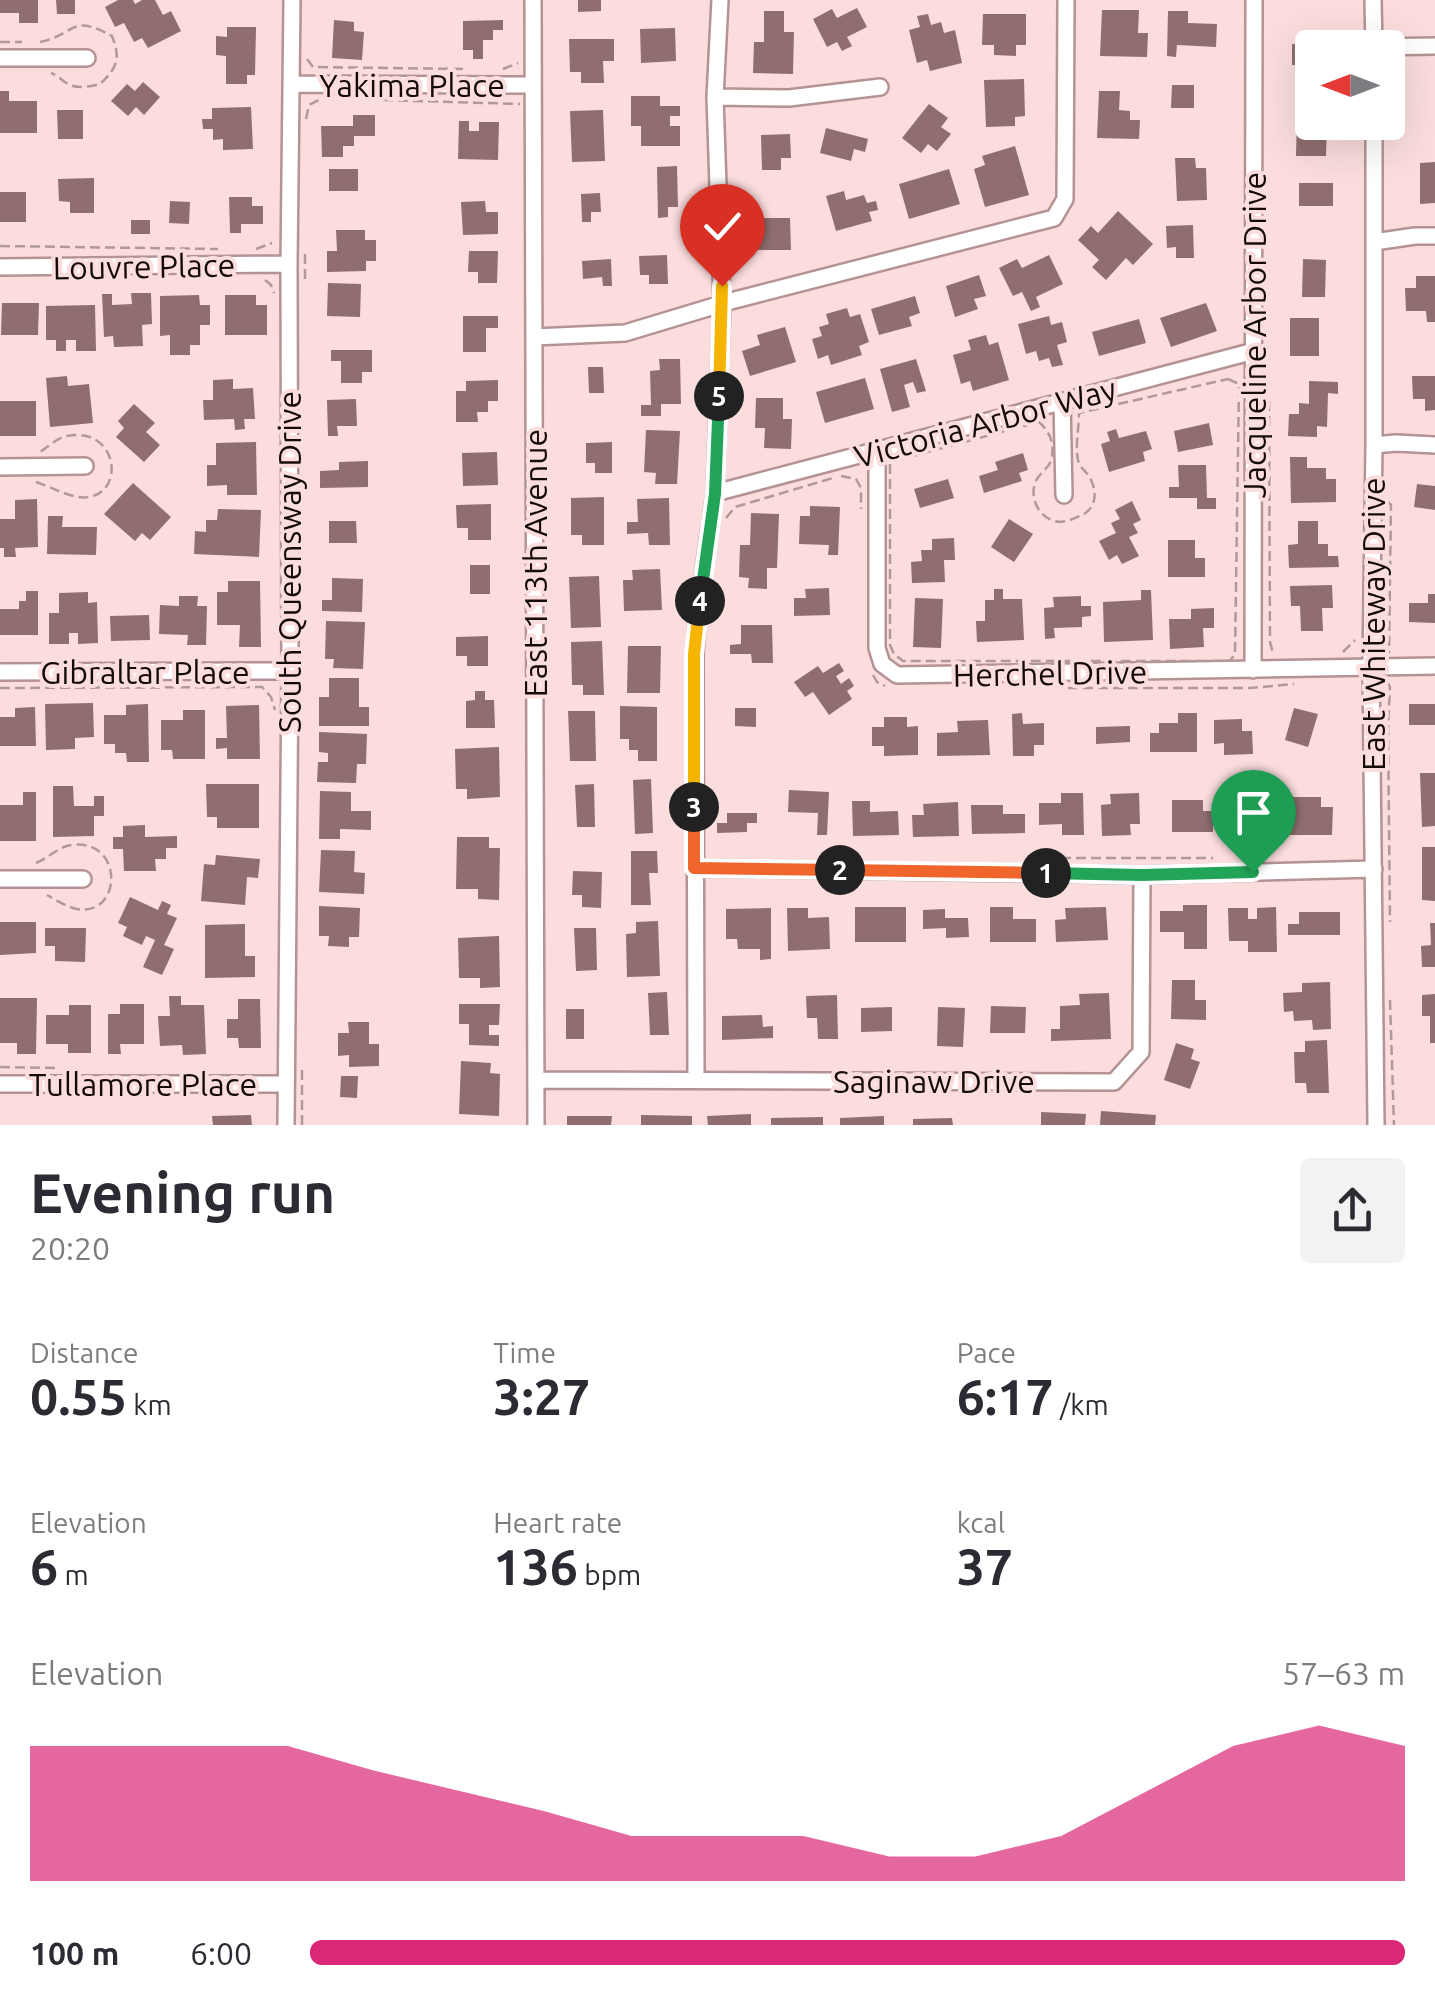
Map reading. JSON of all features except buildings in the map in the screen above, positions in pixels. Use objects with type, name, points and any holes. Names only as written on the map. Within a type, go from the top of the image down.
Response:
[{"type":"street","name":"South Queensway Drive","points":[[286,1125],[292,0]]},
{"type":"street","name":"East 113th Avenue","points":[[533,0],[536,1125]]},
{"type":"street","points":[[696,1080],[694,654],[715,494],[722,304],[715,97],[720,0]]},
{"type":"street","points":[[534,337],[625,333],[1054,218],[1065,199],[1066,0]]},
{"type":"street","name":"Jacqueline Arbor Drive","points":[[1252,670],[1254,0]]},
{"type":"street","points":[[1373,0],[1374,30]]},
{"type":"street","points":[[1405,46],[1435,46]]},
{"type":"street","points":[[0,58],[87,58]]},
{"type":"street","name":"Yakima Place","points":[[291,84],[533,85]]},
{"type":"street","points":[[715,97],[788,98],[880,87]]},
{"type":"street","name":"East Whiteway Drive","points":[[1374,140],[1374,445],[1380,666],[1374,868],[1376,1125]]},
{"type":"street","points":[[1374,242],[1435,236]]},
{"type":"street","name":"Louvre Place","points":[[0,267],[288,264]]},
{"type":"street","name":"Victoria Arbor Way","points":[[715,494],[1254,350]]},
{"type":"street","points":[[1062,401],[1064,495]]},
{"type":"street","points":[[1374,445],[1435,445]]},
{"type":"street","name":"Herchel Drive","points":[[876,452],[876,648],[882,664],[898,675],[1435,666]]},
{"type":"street","points":[[0,467],[85,466]]},
{"type":"street","name":"Gibraltar Place","points":[[0,672],[290,672]]},
{"type":"street","points":[[694,868],[1142,875],[1374,868]]},
{"type":"street","name":"Saginaw Drive","points":[[536,1080],[1114,1082],[1141,1052],[1142,875]]},
{"type":"street","points":[[0,879],[83,879]]},
{"type":"street","name":"Tullamore Place","points":[[0,1084],[286,1084]]},
{"type":"path","points":[[0,42],[36,42]]},
{"type":"path","points":[[502,70],[520,62]]},
{"type":"path","points":[[313,67],[464,69]]},
{"type":"path","points":[[305,121],[309,105],[322,98]]},
{"type":"path","points":[[382,100],[521,104]]},
{"type":"path","points":[[305,239],[305,278]]},
{"type":"path","points":[[251,249],[264,248],[277,240]]},
{"type":"path","points":[[0,246],[232,249]]},
{"type":"path","points":[[263,278],[275,294]]},
{"type":"path","points":[[1228,378],[1238,384],[1235,654],[1230,661],[903,661],[890,645],[890,462],[1040,422],[1052,438],[1052,459],[1034,485],[1034,500],[1041,513],[1055,521],[1067,521],[1090,511],[1095,500],[1091,480],[1078,460],[1079,413],[1228,378]]},
{"type":"path","points":[[1269,389],[1270,642],[1278,657]]},
{"type":"path","points":[[726,518],[734,508],[840,476],[856,480],[861,488],[861,506]]},
{"type":"path","points":[[1388,501],[1391,636],[1380,666],[1390,688],[1390,935]]},
{"type":"path","points":[[1341,654],[1358,636]]},
{"type":"path","points":[[868,668],[876,682],[887,687]]},
{"type":"path","points":[[1063,688],[1251,688],[1301,683]]},
{"type":"path","points":[[0,688],[262,688],[272,697],[275,711]]},
{"type":"path","points":[[1054,858],[1220,859]]},
{"type":"path","points":[[1390,992],[1394,1125]]},
{"type":"path","points":[[302,1066],[302,1125]]},
{"type":"path","points":[[0,1068],[56,1068]]},
{"type":"route","points":[[722,286],[715,494],[694,654],[694,868],[1142,875],[1253,872]]}]
